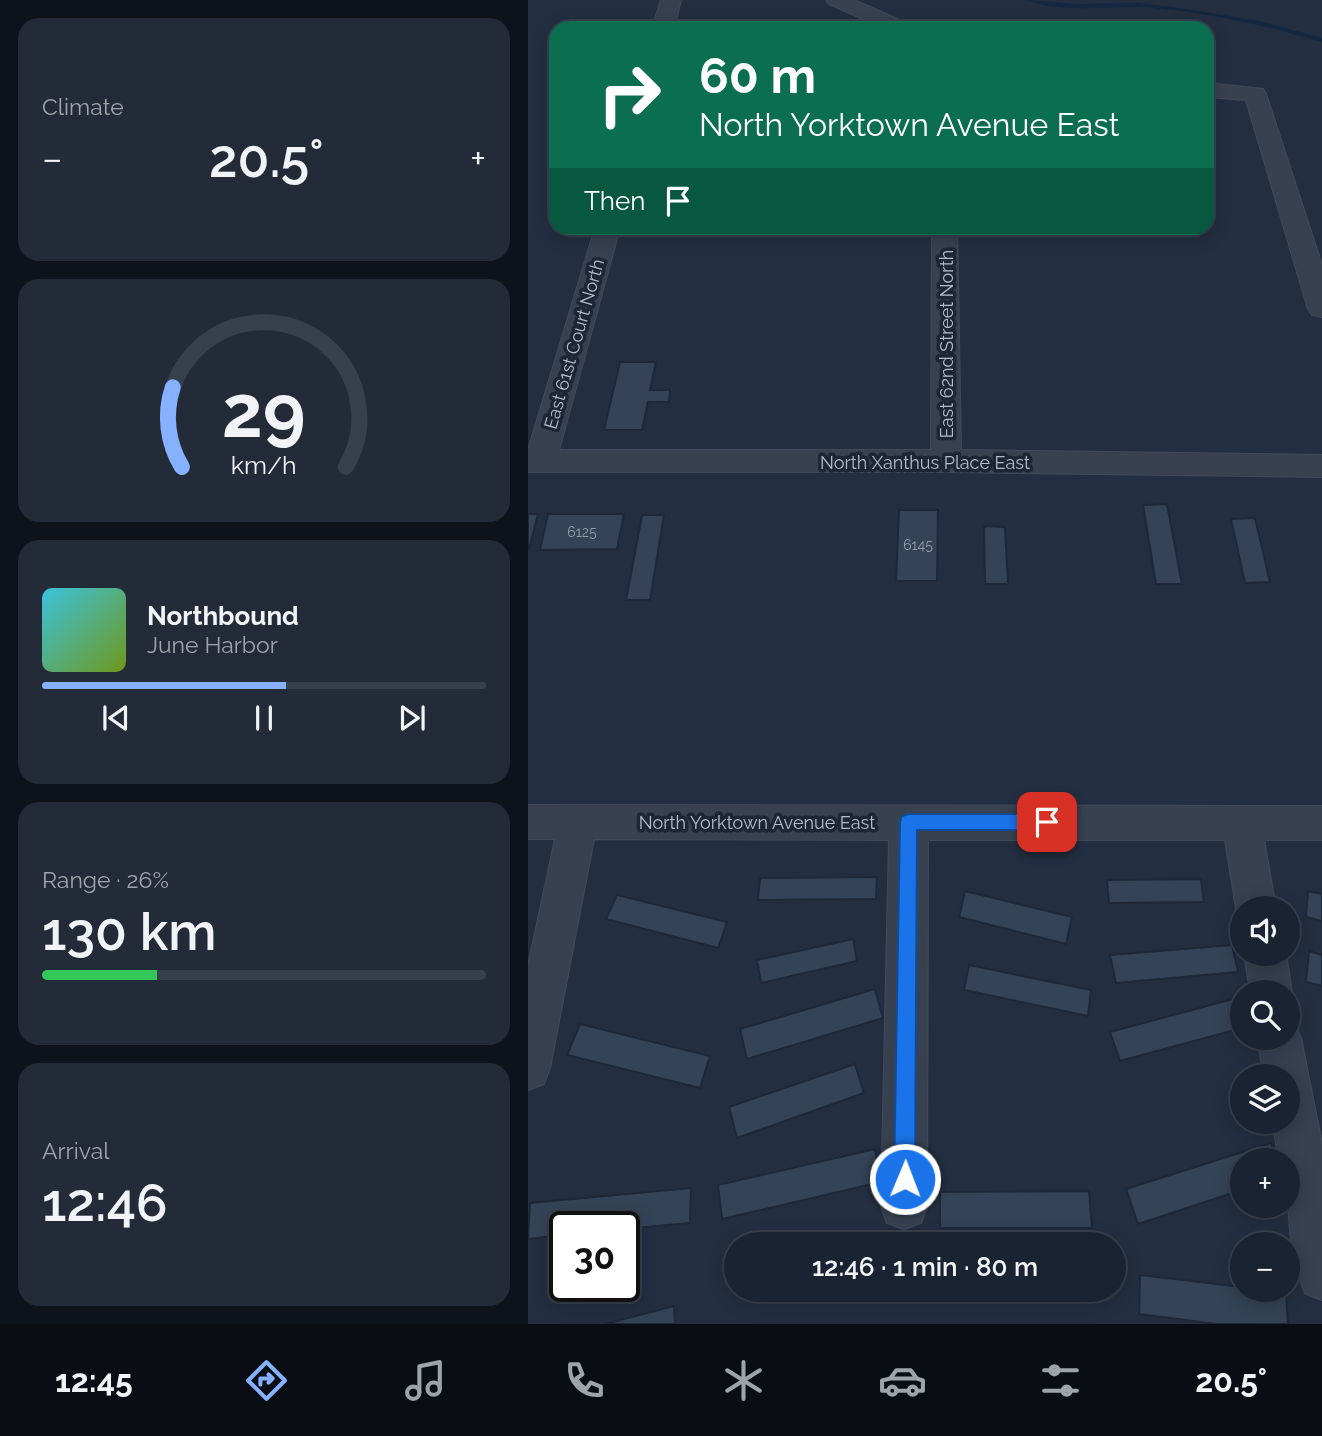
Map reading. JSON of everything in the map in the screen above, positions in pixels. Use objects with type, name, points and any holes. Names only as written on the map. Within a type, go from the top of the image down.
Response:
[{"type":"street","points":[[665,21],[671,0]]},
{"type":"street","points":[[836,0],[886,21]]},
{"type":"street","points":[[1214,91],[1255,94],[1321,309]]},
{"type":"street","name":"East 61st Court North","points":[[535,461],[605,235]]},
{"type":"street","name":"East 62nd Street North","points":[[944,235],[946,461]]},
{"type":"street","name":"North Xanthus Place East","points":[[535,461],[946,461],[1321,466]]},
{"type":"street","name":"North Yorktown Avenue East","points":[[528,822],[1321,823]]},
{"type":"street","points":[[528,1068],[578,822]]},
{"type":"street","points":[[904,1206],[909,822]]},
{"type":"street","points":[[1241,822],[1255,896]]},
{"type":"street","points":[[1297,1134],[1321,1276]]},
{"type":"building","points":[[620,362],[656,362],[650,390],[670,390],[669,402],[648,402],[642,430],[604,430]]},
{"type":"building","points":[[1167,504],[1182,584],[1156,584],[1143,505]]},
{"type":"building","points":[[899,510],[938,510],[937,581],[896,581]]},
{"type":"building","points":[[528,514],[538,514],[529,550],[528,550]]},
{"type":"building","points":[[548,514],[624,514],[617,549],[540,550]]},
{"type":"building","points":[[642,515],[664,515],[650,600],[626,600]]},
{"type":"building","points":[[1255,518],[1270,582],[1245,583],[1231,519]]},
{"type":"building","points":[[984,526],[1005,527],[1008,584],[985,584]]},
{"type":"building","points":[[877,877],[876,899],[758,900],[760,878]]},
{"type":"building","points":[[1201,879],[1204,902],[1109,903],[1107,880]]},
{"type":"building","points":[[965,891],[1072,917],[1066,944],[959,917]]},
{"type":"building","points":[[1308,891],[1322,894],[1322,921],[1306,917]]},
{"type":"building","points":[[617,895],[727,922],[718,948],[606,919]]},
{"type":"building","points":[[853,939],[857,961],[761,983],[757,960]]},
{"type":"building","points":[[1230,945],[1230,966],[1237,966],[1238,972],[1116,983],[1110,955]]},
{"type":"building","points":[[1309,951],[1322,955],[1322,986],[1306,982]]},
{"type":"building","points":[[969,965],[1091,990],[1088,1016],[964,990]]},
{"type":"building","points":[[875,989],[883,1018],[747,1059],[740,1029]]},
{"type":"building","points":[[1230,1000],[1230,1031],[1120,1061],[1110,1032]]},
{"type":"building","points":[[580,1024],[710,1056],[700,1088],[567,1055]]},
{"type":"building","points":[[855,1064],[864,1093],[737,1138],[729,1107]]},
{"type":"building","points":[[1271,1143],[1273,1148],[1255,1148]]},
{"type":"building","points":[[875,1149],[881,1182],[722,1219],[718,1185]]},
{"type":"building","points":[[1230,1156],[1230,1194],[1138,1224],[1126,1189]]},
{"type":"building","points":[[691,1188],[690,1223],[640,1228],[640,1211],[549,1211],[549,1237],[528,1239],[530,1203]]},
{"type":"building","points":[[1089,1191],[1092,1228],[940,1228],[940,1192]]},
{"type":"building","points":[[1140,1275],[1230,1286],[1230,1302],[1287,1302],[1288,1324],[1217,1324],[1139,1314]]},
{"type":"building","points":[[674,1306],[675,1324],[605,1324]]},
{"type":"waterway","points":[[1029,0],[1060,5],[1173,8],[1260,23],[1322,40]]},
{"type":"route","points":[[905,1179],[909,822],[1047,822]]}]
